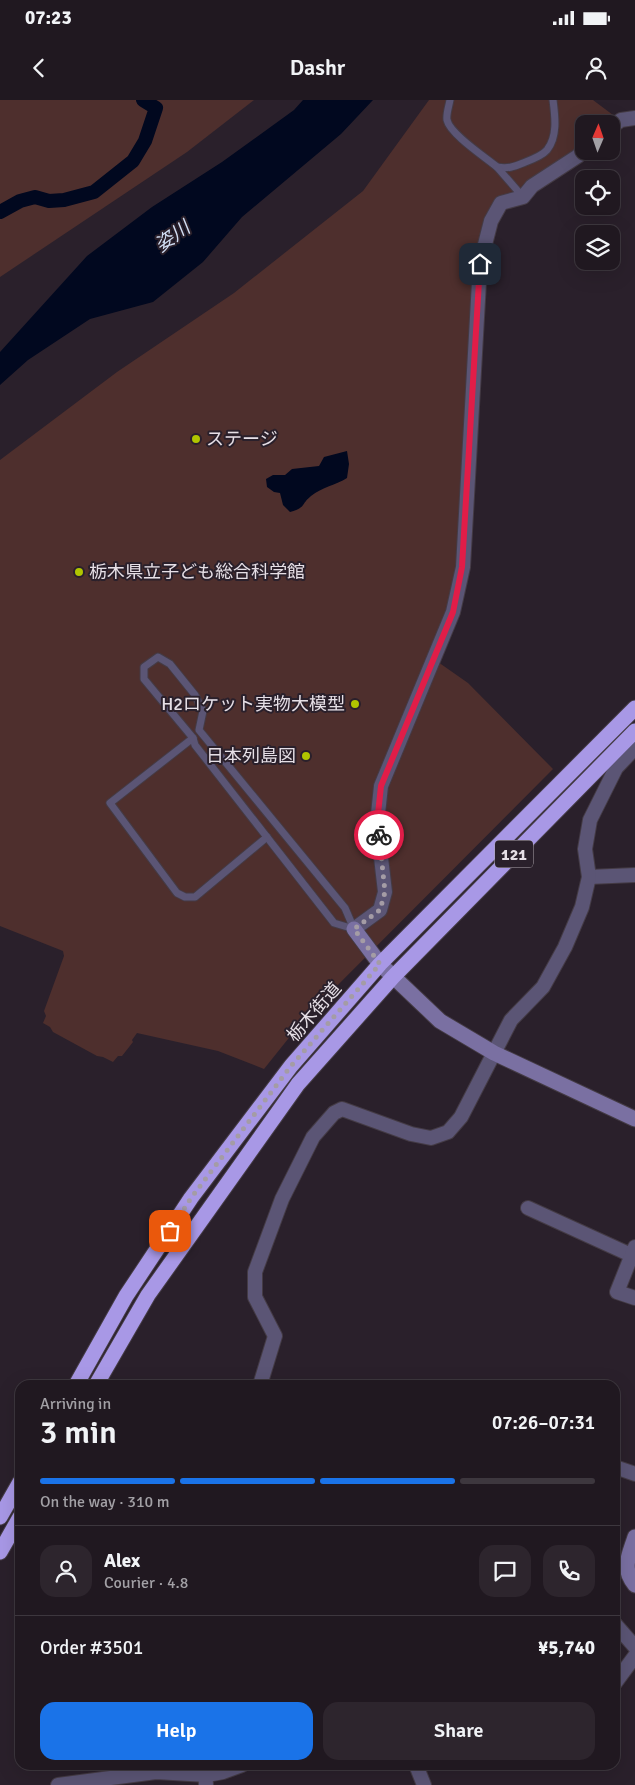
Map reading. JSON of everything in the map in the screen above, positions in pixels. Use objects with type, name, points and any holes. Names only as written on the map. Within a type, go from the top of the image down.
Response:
[{"type":"highway","name":"栃木街道","points":[[79,1380],[126,1296],[191,1198],[291,1066],[380,964],[635,708]]},
{"type":"highway","name":"栃木街道","points":[[99,1380],[148,1295],[298,1084],[393,977],[635,730]]},
{"type":"highway","points":[[0,1517],[15,1491]]},
{"type":"highway","points":[[0,1552],[15,1526]]},
{"type":"street","points":[[620,121],[635,118]]},
{"type":"street","points":[[575,158],[532,186],[523,197],[501,203],[491,221],[480,264],[462,567],[453,612],[381,786],[377,823],[385,892],[380,910],[354,929],[380,964],[440,1021],[494,1053],[635,1119]]},
{"type":"street","points":[[262,1380],[275,1336],[255,1297],[256,1272],[282,1199],[313,1138],[334,1112],[342,1109],[411,1134],[431,1138],[448,1132],[461,1117],[511,1020],[543,987],[561,955],[582,907],[589,877],[585,849],[590,820],[616,768],[634,749]]},
{"type":"street","points":[[589,877],[635,875]]},
{"type":"street","points":[[528,1208],[633,1251],[617,1292],[635,1298]]},
{"type":"street","points":[[620,1469],[635,1474]]},
{"type":"street","points":[[635,1537],[626,1572],[635,1585]]},
{"type":"street","points":[[620,1630],[635,1647]]},
{"type":"street","points":[[620,1676],[635,1656]]},
{"type":"street","points":[[58,1785],[156,1772],[206,1775],[228,1770]]},
{"type":"street","points":[[418,1770],[424,1785]]},
{"type":"lane","points":[[450,100],[447,121],[453,131],[497,167],[523,197]]},
{"type":"lane","points":[[497,167],[505,169],[518,165],[536,158],[547,150],[554,133],[553,100]]},
{"type":"lane","points":[[158,657],[170,664],[195,695],[203,711],[199,730],[345,908],[354,929],[334,923],[195,745],[193,738],[144,679],[144,667],[158,657]]},
{"type":"lane","points":[[193,738],[110,803],[115,811],[177,893],[185,897],[195,897],[267,838]]},
{"type":"shaded area","points":[[0,100],[254,100],[187,152],[0,277]]},
{"type":"shaded area","points":[[429,100],[593,100],[613,115],[575,115],[575,155],[518,193],[496,198],[483,225],[473,262],[468,419],[456,567],[446,611],[428,655],[468,683],[553,769],[304,1019],[264,1069],[218,1051],[137,1033],[132,1040],[133,1042],[122,1056],[118,1056],[113,1062],[97,1056],[53,1032],[50,1027],[43,1023],[46,1016],[44,1011],[64,956],[63,951],[0,926],[0,460],[117,372],[234,293],[363,191]]},
{"type":"water","name":"姿川","points":[[303,100],[373,100],[341,134],[242,217],[203,262],[153,302],[90,319],[28,360],[0,385],[0,352],[87,256],[152,207],[222,162],[294,110]]},
{"type":"water","points":[[347,451],[349,464],[347,478],[315,493],[299,509],[290,512],[283,505],[280,493],[274,492],[267,487],[266,479],[273,475],[285,475],[292,469],[319,466],[324,457]]},
{"type":"waterway","points":[[0,212],[20,201],[35,197],[49,201],[64,200],[94,192],[133,161],[145,141],[156,108],[143,100]]},
{"type":"way so far","points":[[170,1231],[191,1198],[291,1066],[380,964],[354,929],[380,910],[385,892],[379,835]]},
{"type":"place","name":"ステージ","points":[[196,439]]},
{"type":"place","name":"栃木県立子ども総合科学館","points":[[79,572]]},
{"type":"place","name":"H2ロケット実物大模型","points":[[355,704]]},
{"type":"place","name":"日本列島図","points":[[306,756]]},
{"type":"route","points":[[379,835],[377,823],[381,786],[453,612],[462,567],[480,264]]}]
